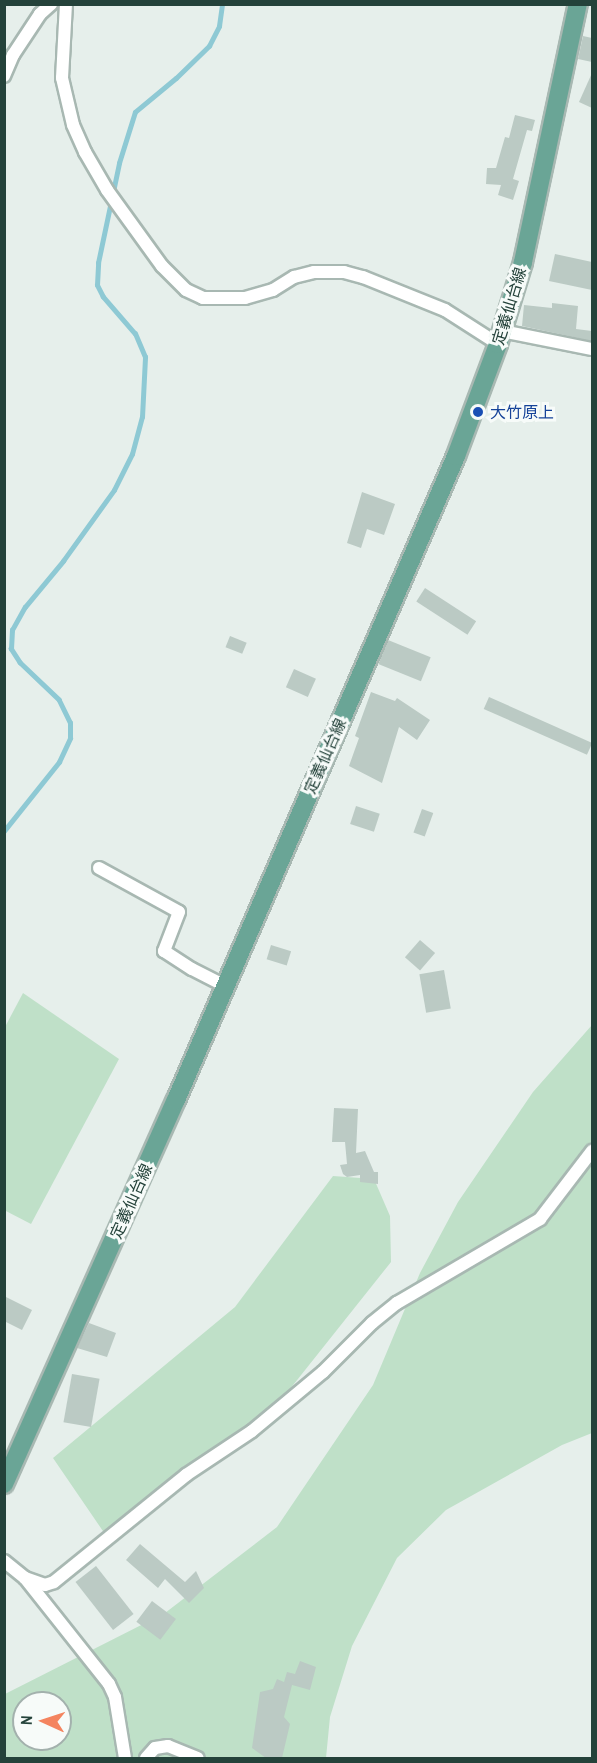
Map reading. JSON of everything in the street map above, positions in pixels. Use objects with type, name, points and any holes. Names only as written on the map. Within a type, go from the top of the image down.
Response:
[{"type":"main road","name":"定義仙台線","points":[[4,1484],[65,1351],[456,456],[500,337],[523,262],[578,4]]},
{"type":"street","points":[[4,76],[29,31],[51,4]]},
{"type":"street","points":[[66,4],[62,78],[65,100],[85,152],[106,190],[174,280],[186,290],[203,298],[245,298],[273,290],[294,277],[314,272],[344,272],[363,277],[445,310],[500,337],[592,349]]},
{"type":"street","points":[[99,868],[179,912],[164,951],[192,969],[224,985]]},
{"type":"street","points":[[25,1578],[45,1585],[54,1582],[186,1475],[261,1424],[322,1372],[372,1323],[397,1304],[534,1224],[550,1209],[592,1151]]},
{"type":"street","points":[[4,1562],[25,1578],[109,1684],[115,1697],[125,1758]]},
{"type":"street","points":[[146,1758],[155,1748],[168,1746],[198,1758]]},
{"type":"green space","points":[[23,993],[119,1059],[31,1224],[4,1210],[5,1027]]},
{"type":"green space","points":[[592,1025],[592,1433],[562,1445],[446,1510],[397,1558],[352,1646],[330,1717],[326,1758],[5,1758],[5,1694],[165,1613],[277,1527],[373,1385],[420,1273],[458,1202],[533,1092]]},
{"type":"green space","points":[[333,1176],[374,1179],[390,1216],[391,1262],[286,1394],[107,1537],[53,1458],[235,1307]]},
{"type":"building","points":[[583,36],[592,38],[592,62],[578,59]]},
{"type":"building","points":[[592,73],[592,108],[579,102]]},
{"type":"building","points":[[515,115],[535,120],[532,131],[527,130],[513,179],[519,181],[513,200],[498,195],[501,185],[486,184],[487,168],[496,168],[505,137],[509,138]]},
{"type":"building","points":[[555,254],[592,262],[592,290],[549,281]]},
{"type":"building","points":[[552,303],[578,306],[576,329],[592,331],[592,341],[522,326],[524,305],[552,308]]},
{"type":"building","points":[[362,492],[395,504],[384,535],[367,529],[361,548],[347,543]]},
{"type":"building","points":[[425,588],[476,621],[467,635],[416,601]]},
{"type":"building","points":[[230,636],[247,643],[242,654],[226,647]]},
{"type":"building","points":[[388,640],[431,657],[421,681],[378,664]]},
{"type":"building","points":[[294,669],[316,679],[308,697],[286,687]]},
{"type":"building","points":[[371,692],[395,701],[397,698],[430,720],[417,740],[399,727],[382,783],[349,766],[359,738],[355,736]]},
{"type":"building","points":[[489,697],[592,743],[587,755],[484,709]]},
{"type":"building","points":[[356,806],[380,814],[374,832],[350,824]]},
{"type":"building","points":[[422,809],[433,813],[425,837],[413,832]]},
{"type":"building","points":[[420,940],[435,953],[420,970],[405,957]]},
{"type":"building","points":[[271,945],[291,951],[287,965],[267,959]]},
{"type":"building","points":[[444,970],[451,1008],[426,1013],[419,974]]},
{"type":"building","points":[[334,1108],[358,1109],[356,1153],[365,1151],[374,1172],[378,1172],[378,1184],[360,1182],[360,1175],[347,1177],[343,1174],[340,1165],[347,1164],[345,1142],[332,1142]]},
{"type":"building","points":[[4,1296],[32,1310],[22,1330],[4,1321]]},
{"type":"building","points":[[89,1323],[116,1333],[107,1357],[77,1348]]},
{"type":"building","points":[[72,1374],[100,1379],[91,1427],[63,1422]]},
{"type":"building","points":[[140,1544],[185,1582],[196,1571],[204,1588],[189,1603],[165,1579],[158,1588],[126,1560]]},
{"type":"building","points":[[96,1566],[134,1614],[113,1630],[76,1582]]},
{"type":"building","points":[[152,1601],[176,1619],[160,1640],[136,1622]]},
{"type":"building","points":[[300,1661],[316,1667],[310,1690],[292,1685],[284,1717],[290,1724],[282,1758],[266,1758],[252,1748],[260,1692],[273,1689],[277,1679],[284,1682],[287,1672],[295,1674]]},
{"type":"waterway","points":[[4,831],[59,762],[70,738],[70,723],[59,700],[20,663],[11,649],[12,630],[25,607],[63,561],[114,490],[132,454],[142,417],[145,357],[135,334],[103,297],[97,285],[98,263],[119,163],[135,112],[176,78],[209,46],[219,26],[222,4]]},
{"type":"place","name":"大竹原上","points":[[478,412]]}]
